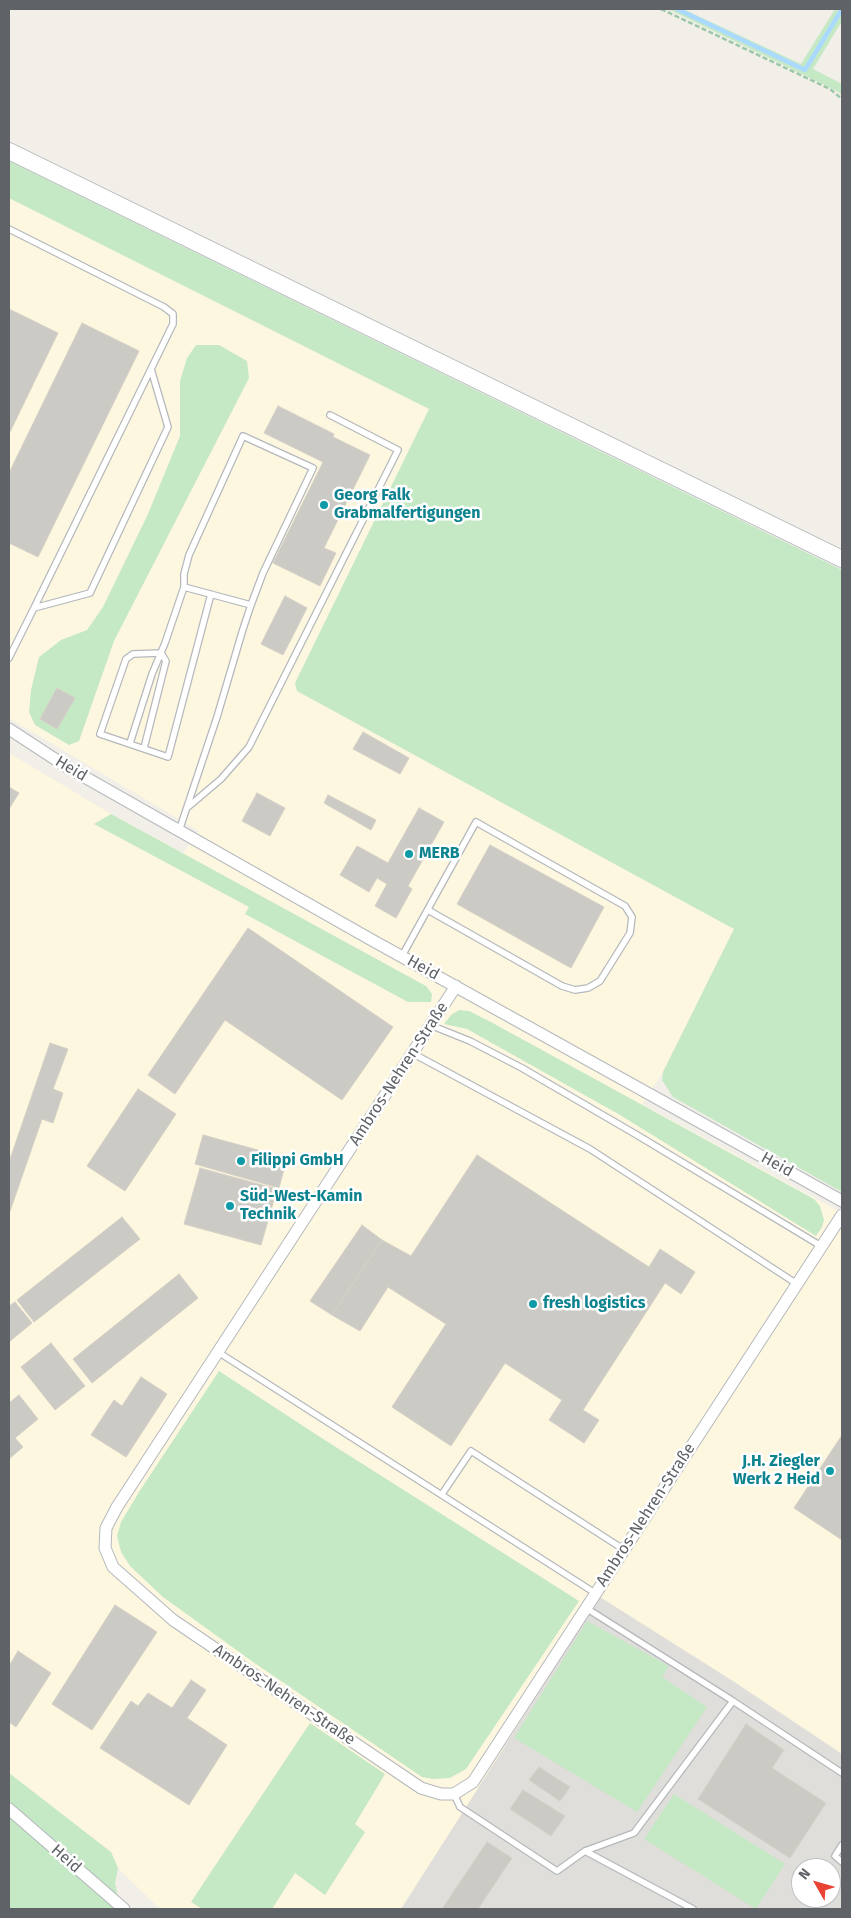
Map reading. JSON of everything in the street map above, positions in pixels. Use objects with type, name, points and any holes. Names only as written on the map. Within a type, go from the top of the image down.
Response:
[{"type":"main road","points":[[9,151],[842,559]]},
{"type":"street","name":"Heid","points":[[9,729],[66,767],[842,1201]]},
{"type":"street","name":"Ambros-Nehren-Straße","points":[[456,986],[117,1507],[106,1528],[105,1548],[113,1566],[173,1620],[421,1788],[441,1794],[454,1794],[473,1782],[842,1215]]},
{"type":"street","name":"Heid","points":[[9,1809],[124,1909]]},
{"type":"lane","points":[[9,230],[164,307],[172,314],[173,324],[9,658]]},
{"type":"lane","points":[[34,608],[90,593],[168,427],[151,369]]},
{"type":"lane","points":[[187,808],[222,778],[249,747],[398,450],[330,415]]},
{"type":"lane","points":[[130,743],[152,674],[184,587],[184,574],[189,555],[243,436],[313,468],[263,573],[251,605],[180,831]]},
{"type":"lane","points":[[184,587],[251,605]]},
{"type":"lane","points":[[161,653],[133,654],[126,659],[100,734],[168,757],[211,594]]},
{"type":"lane","points":[[144,748],[166,661],[161,653]]},
{"type":"lane","points":[[402,956],[476,822],[625,906],[632,917],[630,933],[600,981],[588,988],[575,990],[562,986],[428,910]]},
{"type":"lane","points":[[430,1025],[470,1041],[522,1068],[821,1246]]},
{"type":"lane","points":[[412,1053],[590,1149],[797,1284]]},
{"type":"lane","points":[[218,1352],[595,1593]]},
{"type":"lane","points":[[442,1494],[471,1451],[624,1549]]},
{"type":"lane","points":[[586,1608],[842,1773]]},
{"type":"lane","points":[[454,1794],[460,1807],[557,1871],[585,1851],[634,1833],[733,1701]]},
{"type":"lane","points":[[842,1844],[835,1856],[842,1862]]},
{"type":"lane","points":[[585,1851],[693,1909]]},
{"type":"path","points":[[661,9],[830,89],[842,99]]},
{"type":"shaded area","points":[[9,198],[430,409],[296,683],[297,691],[734,929],[663,1072],[642,1104],[842,1213],[842,1909],[160,1909],[118,1868],[111,1852],[9,1773],[9,753],[111,814],[183,853],[199,831],[9,718]]},
{"type":"shaded area","points":[[600,1597],[736,1683],[842,1754],[842,1909],[401,1909]]},
{"type":"green space","points":[[668,9],[683,9],[801,64],[835,9],[842,9],[842,21],[813,69],[842,84],[842,95],[835,90]]},
{"type":"green space","points":[[9,161],[842,570],[842,1192],[673,1097],[662,1080],[663,1072],[734,929],[297,691],[295,683],[429,409],[9,198]]},
{"type":"green space","points":[[196,345],[219,345],[247,361],[249,378],[114,641],[79,741],[69,745],[35,725],[29,712],[31,690],[39,657],[61,640],[87,630],[103,607],[148,514],[180,436],[180,381],[187,358]]},
{"type":"green space","points":[[111,814],[426,986],[432,994],[431,1002],[408,1002],[245,914],[249,907],[94,824]]},
{"type":"green space","points":[[459,1010],[469,1011],[489,1021],[814,1199],[820,1206],[824,1220],[822,1227],[816,1236],[620,1115],[467,1029],[444,1024],[451,1015]]},
{"type":"green space","points":[[219,1371],[579,1601],[466,1769],[450,1778],[433,1779],[422,1777],[253,1662],[163,1597],[130,1566],[121,1552],[117,1536],[121,1522]]},
{"type":"green space","points":[[587,1621],[669,1666],[662,1677],[707,1707],[637,1812],[514,1738]]},
{"type":"green space","points":[[310,1723],[385,1774],[355,1824],[365,1832],[325,1895],[295,1873],[272,1909],[202,1909],[191,1902]]},
{"type":"green space","points":[[9,1773],[111,1852],[118,1868],[115,1883],[118,1897],[115,1909],[9,1909]]},
{"type":"green space","points":[[674,1794],[785,1864],[756,1909],[644,1839]]},
{"type":"building","points":[[9,309],[58,333],[9,434]]},
{"type":"building","points":[[82,323],[139,351],[38,557],[9,543],[9,473]]},
{"type":"building","name":"Georg Falk Grabmalfertigungen","points":[[278,406],[334,434],[333,437],[370,455],[324,548],[336,553],[320,586],[273,563],[323,462],[264,433]]},
{"type":"building","points":[[285,596],[307,608],[283,655],[261,644]]},
{"type":"building","points":[[57,688],[75,698],[57,729],[40,719]]},
{"type":"building","points":[[363,732],[409,758],[400,774],[353,749]]},
{"type":"building","points":[[9,787],[19,793],[9,809]]},
{"type":"building","points":[[257,793],[285,808],[270,836],[242,821]]},
{"type":"building","points":[[328,795],[376,820],[371,830],[324,803]]},
{"type":"building","name":"MERB","points":[[419,808],[444,822],[408,886],[412,889],[396,918],[375,906],[387,884],[377,878],[369,892],[340,875],[357,846],[388,863]]},
{"type":"building","points":[[490,845],[604,907],[571,968],[457,904]]},
{"type":"building","points":[[248,928],[393,1027],[342,1100],[225,1020],[175,1094],[148,1075]]},
{"type":"building","points":[[50,1043],[68,1049],[53,1089],[63,1093],[53,1123],[42,1119],[9,1214],[9,1162]]},
{"type":"building","points":[[138,1089],[176,1114],[125,1191],[87,1166]]},
{"type":"building","name":"Filippi GmbH","points":[[203,1135],[287,1158],[279,1188],[195,1164]]},
{"type":"building","name":"fresh logistics","points":[[477,1155],[649,1267],[660,1249],[695,1272],[681,1294],[665,1283],[583,1410],[599,1420],[584,1443],[549,1420],[562,1400],[505,1363],[451,1446],[392,1407],[446,1324],[388,1287],[360,1331],[332,1315],[382,1240],[411,1256]]},
{"type":"building","name":"Süd-West-Kamin Technik","points":[[200,1168],[277,1189],[261,1245],[184,1224]]},
{"type":"building","points":[[122,1217],[140,1239],[34,1322],[17,1300]]},
{"type":"building","points":[[362,1225],[382,1240],[332,1315],[310,1301]]},
{"type":"building","points":[[179,1274],[198,1298],[92,1383],[73,1359]]},
{"type":"building","points":[[15,1302],[32,1323],[9,1342],[9,1306]]},
{"type":"building","points":[[51,1343],[85,1386],[55,1410],[21,1367]]},
{"type":"building","points":[[141,1377],[167,1394],[126,1457],[91,1435],[114,1400],[122,1406]]},
{"type":"building","points":[[19,1395],[38,1419],[15,1438],[23,1447],[9,1459],[9,1403]]},
{"type":"building","name":"J.H. Ziegler Werk 2 Heid","points":[[842,1435],[842,1540],[794,1508]]},
{"type":"building","points":[[115,1605],[157,1632],[92,1730],[52,1704]]},
{"type":"building","points":[[18,1651],[51,1673],[16,1727],[9,1722],[9,1666]]},
{"type":"building","points":[[191,1680],[206,1690],[187,1718],[227,1745],[189,1805],[100,1748],[131,1701],[138,1706],[148,1693],[172,1708]]},
{"type":"building","points":[[746,1724],[784,1750],[772,1768],[826,1803],[790,1858],[698,1799]]},
{"type":"building","points":[[539,1767],[570,1787],[560,1801],[529,1780]]},
{"type":"building","points":[[523,1790],[565,1816],[551,1836],[510,1809]]},
{"type":"building","points":[[487,1842],[512,1858],[478,1909],[442,1909]]},
{"type":"waterway","points":[[677,9],[805,70],[842,9]]},
{"type":"place","name":"Georg Falk Grabmalfertigungen","points":[[324,505]]},
{"type":"place","name":"MERB","points":[[409,854]]},
{"type":"place","name":"Filippi GmbH","points":[[241,1161]]},
{"type":"place","name":"Süd-West-Kamin Technik","points":[[230,1206]]},
{"type":"place","name":"fresh logistics","points":[[533,1304]]},
{"type":"place","name":"J.H. Ziegler Werk 2 Heid","points":[[830,1471]]}]
